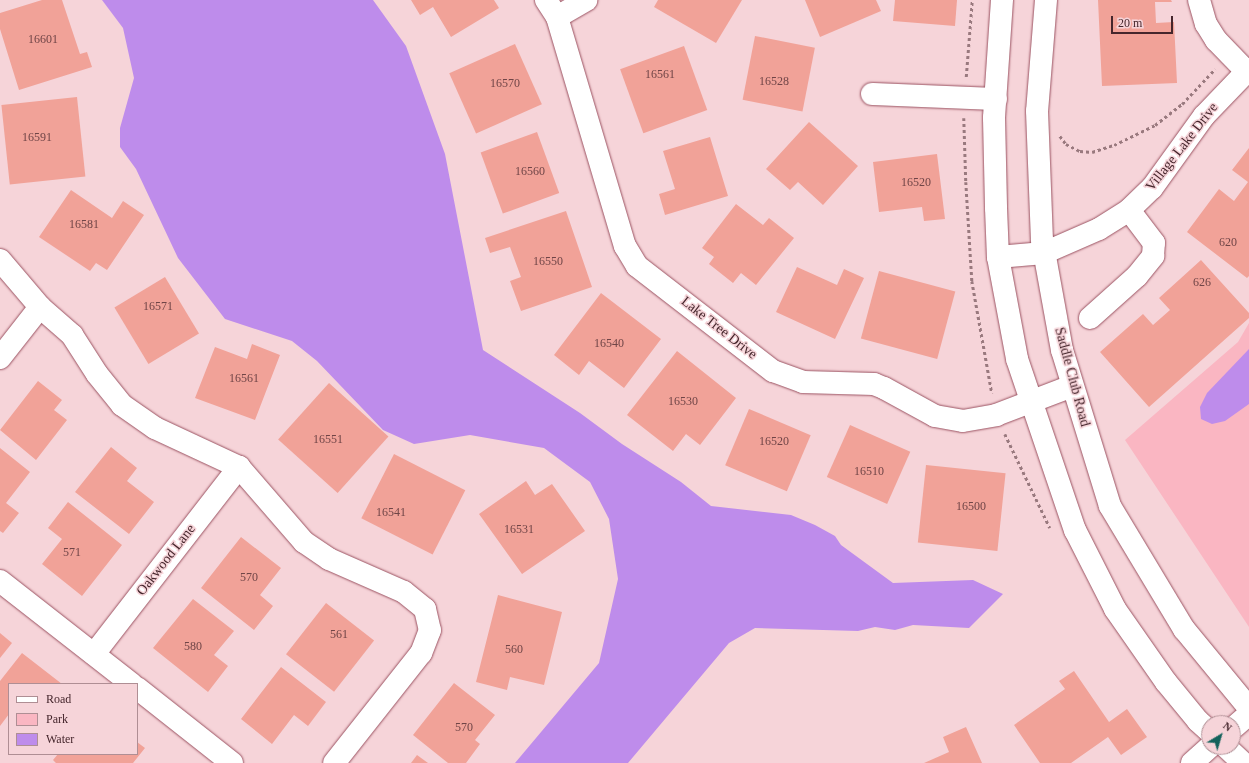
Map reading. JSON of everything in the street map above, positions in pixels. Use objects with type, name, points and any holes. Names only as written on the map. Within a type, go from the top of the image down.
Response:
[{"type":"street","points":[[551,8],[586,0]]},
{"type":"street","points":[[1002,0],[994,126],[998,257],[1017,360],[1074,530],[1115,609],[1166,682],[1201,724]]},
{"type":"street","name":"Saddle Club Road","points":[[1046,0],[1037,111],[1042,240],[1062,350],[1072,386],[1110,506],[1184,629],[1249,708]]},
{"type":"street","points":[[1199,0],[1206,24],[1216,40],[1247,70]]},
{"type":"street","name":"Lake Tree Drive","points":[[551,8],[625,246],[637,266],[773,371],[803,382],[874,384],[935,416],[963,421],[996,415],[1072,386]]},
{"type":"street","name":"Village Lake Drive","points":[[998,257],[1044,252],[1099,229],[1129,210],[1152,188],[1204,116],[1247,70]]},
{"type":"street","points":[[872,94],[996,99]]},
{"type":"street","points":[[1090,318],[1137,276],[1153,256],[1154,243],[1129,210]]},
{"type":"street","points":[[0,260],[40,307],[72,335],[97,374],[122,405],[155,428],[239,467],[304,542],[329,559],[404,592],[425,609],[430,630],[421,653],[334,763]]},
{"type":"street","points":[[0,358],[40,307]]},
{"type":"street","name":"Oakwood Lane","points":[[94,654],[239,467]]},
{"type":"street","points":[[0,581],[131,683]]},
{"type":"street","points":[[138,689],[232,763]]},
{"type":"street","points":[[1241,721],[1249,714]]},
{"type":"street","points":[[1192,763],[1201,755]]},
{"type":"street","points":[[1234,755],[1243,763]]},
{"type":"path","points":[[1055,132],[1066,144],[1080,151],[1092,152],[1114,145],[1155,125],[1182,104],[1230,55]]},
{"type":"green space","points":[[1249,323],[1249,627],[1125,440],[1238,342]]},
{"type":"water","points":[[102,0],[373,0],[406,46],[445,154],[483,350],[580,413],[622,444],[681,482],[711,506],[791,515],[815,525],[835,536],[841,545],[893,583],[973,580],[1003,594],[969,628],[913,625],[895,630],[875,627],[858,631],[755,628],[729,643],[628,763],[515,763],[599,663],[618,579],[609,519],[590,482],[544,448],[470,435],[414,444],[383,430],[317,361],[292,341],[225,319],[178,258],[136,169],[120,147],[120,128],[134,78],[123,28]]},
{"type":"water","points":[[1249,349],[1249,404],[1225,421],[1212,424],[1201,419],[1200,407],[1207,393]]},
{"type":"building","points":[[42,0],[62,0],[80,54],[87,52],[92,67],[19,90],[0,29],[0,13]]},
{"type":"building","points":[[411,0],[494,0],[499,8],[451,37],[433,7],[420,15]]},
{"type":"building","points":[[658,0],[742,0],[716,43],[654,7]]},
{"type":"building","points":[[805,0],[876,0],[881,11],[820,37]]},
{"type":"building","points":[[895,0],[957,0],[955,26],[893,21]]},
{"type":"building","points":[[1098,0],[1171,0],[1172,2],[1155,2],[1156,23],[1174,22],[1177,83],[1102,86]]},
{"type":"building","points":[[755,36],[815,48],[802,111],[743,100]]},
{"type":"building","points":[[515,44],[542,104],[476,134],[449,73]]},
{"type":"building","points":[[684,46],[707,110],[643,133],[620,69]]},
{"type":"building","points":[[77,97],[85,177],[10,185],[1,105]]},
{"type":"building","points":[[809,122],[858,166],[823,205],[798,182],[790,190],[766,169]]},
{"type":"building","points":[[537,132],[559,193],[503,214],[481,153]]},
{"type":"building","points":[[710,137],[728,196],[665,215],[659,194],[675,189],[663,151]]},
{"type":"building","points":[[1249,148],[1249,276],[1247,278],[1187,232],[1219,189],[1234,201],[1248,182],[1232,170]]},
{"type":"building","points":[[937,154],[945,219],[924,221],[922,207],[879,212],[873,162]]},
{"type":"building","points":[[71,190],[112,218],[123,201],[144,215],[107,270],[96,263],[90,271],[39,237]]},
{"type":"building","points":[[736,204],[763,225],[769,218],[794,238],[756,285],[741,273],[733,283],[709,264],[714,257],[702,248]]},
{"type":"building","points":[[566,211],[592,287],[521,311],[510,281],[521,277],[510,247],[490,253],[485,238]]},
{"type":"building","points":[[1201,260],[1249,313],[1249,318],[1149,407],[1100,352],[1143,314],[1153,325],[1170,310],[1159,298]]},
{"type":"building","points":[[797,267],[837,285],[844,269],[864,278],[835,339],[776,312]]},
{"type":"building","points":[[879,271],[955,291],[937,359],[861,339]]},
{"type":"building","points":[[165,277],[199,334],[148,364],[114,307]]},
{"type":"building","points":[[601,293],[661,339],[624,388],[589,361],[579,375],[554,355]]},
{"type":"building","points":[[252,344],[280,355],[255,420],[195,398],[215,347],[247,359]]},
{"type":"building","points":[[677,351],[736,398],[700,445],[686,434],[673,451],[627,415]]},
{"type":"building","points":[[38,381],[62,400],[54,410],[67,420],[36,460],[0,430]]},
{"type":"building","points":[[329,383],[388,437],[338,493],[278,439]]},
{"type":"building","points":[[749,409],[811,435],[787,491],[725,465]]},
{"type":"building","points":[[850,425],[910,452],[887,504],[827,477]]},
{"type":"building","points":[[111,447],[137,468],[127,481],[154,502],[129,534],[75,492]]},
{"type":"building","points":[[0,448],[30,472],[6,503],[19,513],[3,533],[0,531]]},
{"type":"building","points":[[394,454],[465,490],[433,554],[361,518]]},
{"type":"building","points":[[926,465],[1006,473],[997,551],[918,543]]},
{"type":"building","points":[[526,481],[535,495],[552,484],[585,531],[522,574],[479,514]]},
{"type":"building","points":[[68,502],[122,545],[82,596],[42,564],[62,539],[48,528]]},
{"type":"building","points":[[241,537],[281,568],[260,595],[273,606],[254,630],[201,588]]},
{"type":"building","points":[[498,595],[562,612],[544,685],[510,677],[507,690],[476,682]]},
{"type":"building","points":[[193,599],[234,631],[214,655],[228,666],[208,692],[153,648]]},
{"type":"building","points":[[326,603],[374,641],[334,692],[286,654]]},
{"type":"building","points":[[0,633],[12,643],[0,658]]},
{"type":"building","points":[[22,653],[61,683],[8,683],[8,715],[0,726],[0,681]]},
{"type":"building","points":[[281,667],[326,702],[308,726],[294,715],[272,744],[241,719]]},
{"type":"building","points":[[1074,671],[1109,722],[1127,709],[1147,737],[1121,755],[1108,737],[1071,763],[1040,763],[1014,725],[1065,689],[1059,681]]},
{"type":"building","points":[[454,683],[495,715],[475,740],[480,744],[466,763],[448,763],[413,735]]},
{"type":"building","points":[[966,727],[982,763],[924,763],[949,752],[943,737]]},
{"type":"building","points":[[138,743],[145,748],[133,763],[56,763],[53,760],[57,755],[138,755]]},
{"type":"building","points":[[417,755],[428,763],[411,763]]}]
